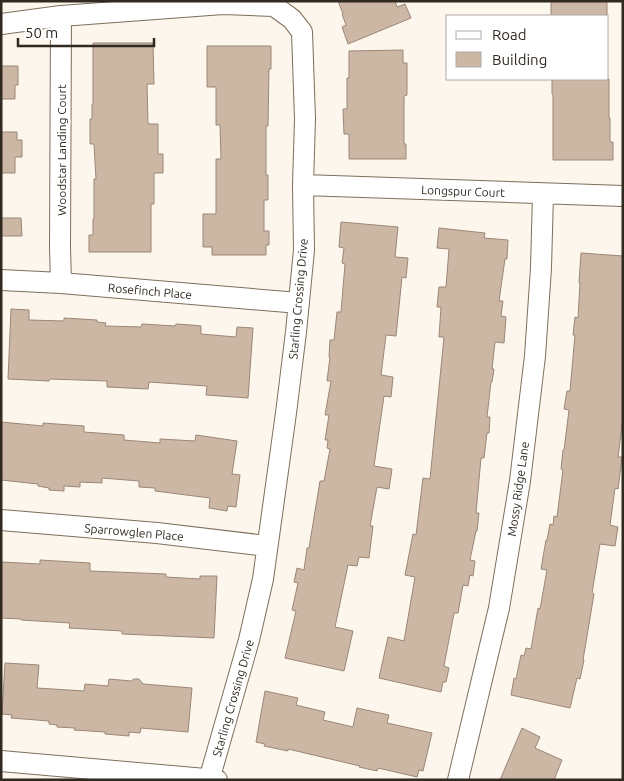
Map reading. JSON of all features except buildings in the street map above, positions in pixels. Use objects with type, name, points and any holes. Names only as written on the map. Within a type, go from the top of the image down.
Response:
[{"type":"street","name":"Starling Crossing Drive","points":[[1,24],[62,16],[223,4],[274,6],[292,19],[302,32],[306,119],[303,185],[304,250],[286,413],[263,579],[249,640],[212,779]]},
{"type":"street","name":"Woodstar Landing Court","points":[[62,16],[60,247],[62,283]]},
{"type":"street","name":"Longspur Court","points":[[303,185],[623,196]]},
{"type":"street","name":"Mossy Ridge Lane","points":[[458,780],[499,608],[520,481],[535,356],[541,268],[543,194]]},
{"type":"street","name":"Rosefinch Place","points":[[1,280],[62,283],[299,303]]},
{"type":"street","name":"Sparrowglen Place","points":[[1,520],[157,533],[267,546]]},
{"type":"street","points":[[1,761],[212,779]]}]
